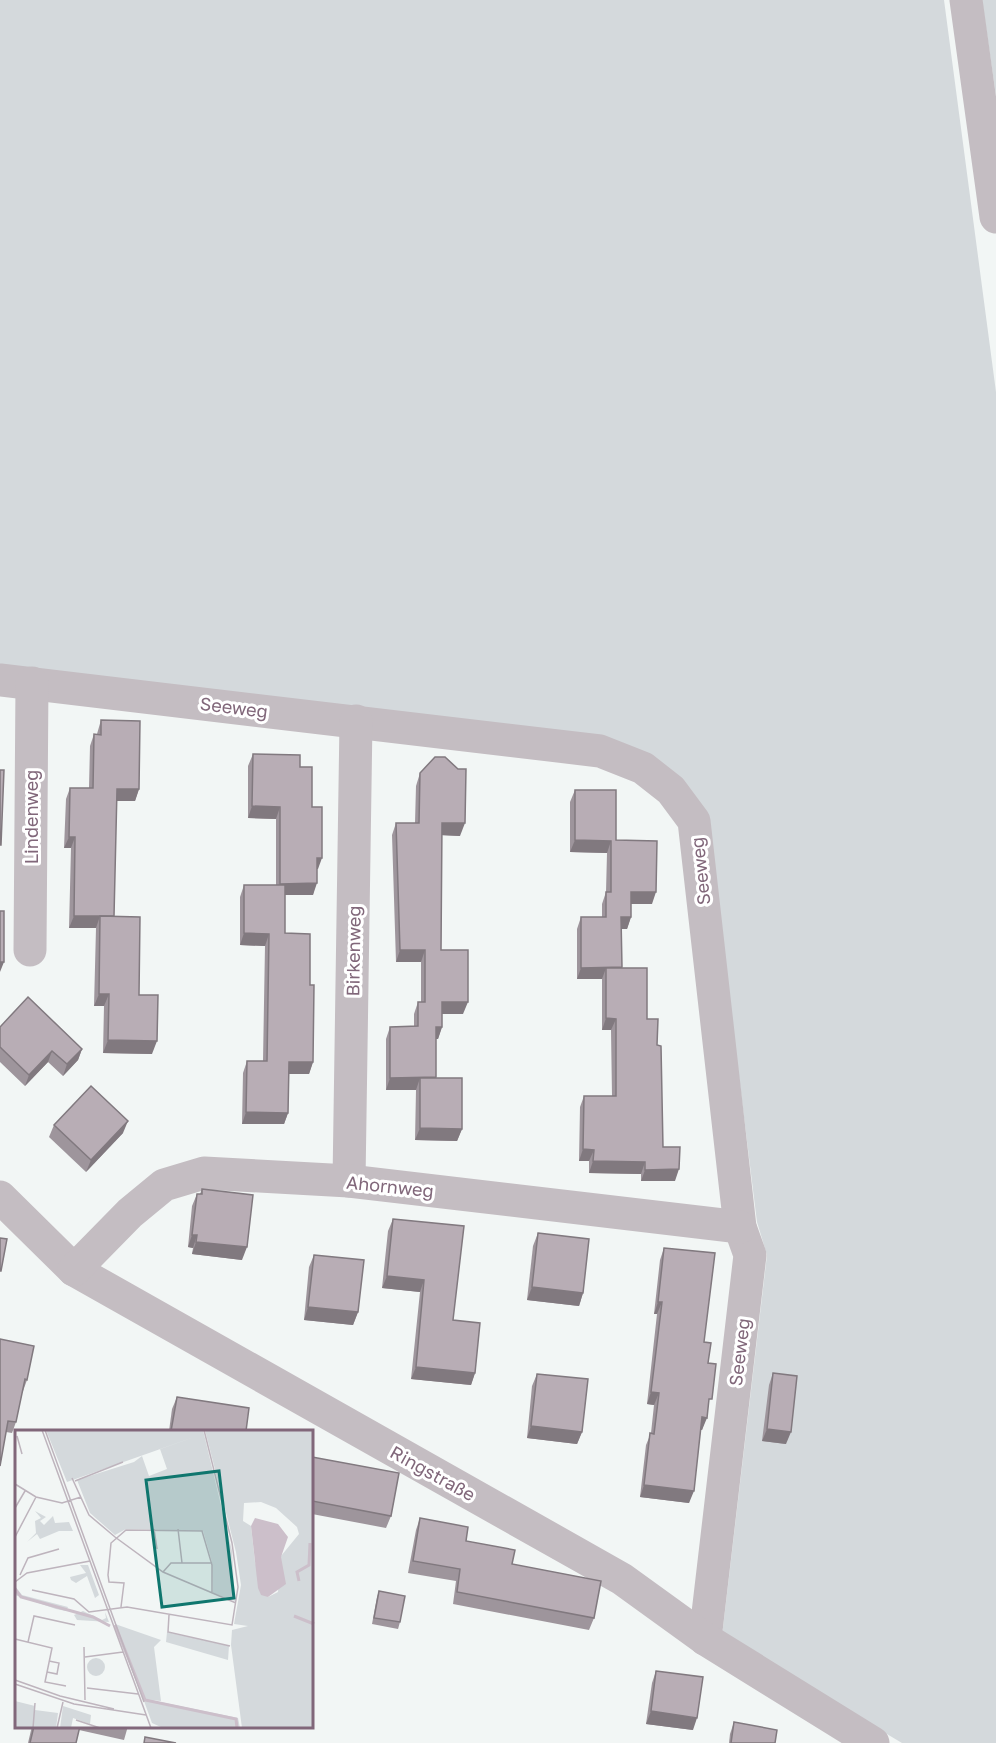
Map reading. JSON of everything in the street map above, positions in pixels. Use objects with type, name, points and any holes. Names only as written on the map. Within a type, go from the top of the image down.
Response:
[{"type":"street","points":[[966,0],[996,217]]},
{"type":"street","name":"Seeweg","points":[[0,680],[600,751],[643,768],[671,790],[694,821],[740,1227],[750,1255],[705,1640]]},
{"type":"street","name":"Lindenweg","points":[[30,950],[32,683]]},
{"type":"street","name":"Birkenweg","points":[[349,1181],[356,721]]},
{"type":"street","name":"Ahornweg","points":[[74,1270],[129,1213],[164,1185],[204,1173],[349,1181],[740,1227]]},
{"type":"street","name":"Ringstraße","points":[[0,1197],[74,1270],[622,1579],[705,1640],[873,1743]]},
{"type":"shaded area","points":[[0,0],[944,0],[996,392],[996,1743],[902,1743],[722,1636],[767,1255],[757,1222],[707,818],[653,759],[0,668]]},
{"type":"shaded area","points":[[982,0],[996,0],[996,96]]},
{"type":"building","points":[[101,720],[140,721],[139,789],[117,789],[114,916],[74,916],[75,837],[69,837],[70,788],[93,788],[94,734],[101,735]]},
{"type":"building","points":[[253,754],[300,755],[300,767],[312,767],[312,807],[322,807],[322,858],[317,858],[317,883],[280,884],[280,807],[252,806]]},
{"type":"building","points":[[435,757],[445,757],[458,769],[466,769],[465,823],[442,823],[441,950],[468,950],[468,1002],[442,1002],[442,1027],[436,1027],[436,1077],[390,1078],[390,1027],[418,1026],[418,1002],[425,1002],[425,950],[400,950],[396,823],[419,823],[420,773]]},
{"type":"building","points":[[0,770],[4,770],[1,845],[0,845]]},
{"type":"building","points":[[575,790],[616,790],[616,840],[657,841],[656,892],[631,892],[631,917],[621,917],[622,967],[581,968],[581,917],[606,917],[606,892],[611,892],[611,841],[575,840]]},
{"type":"building","points":[[244,885],[285,885],[285,933],[310,934],[310,985],[314,985],[313,1062],[289,1062],[288,1113],[246,1112],[247,1061],[267,1061],[269,934],[244,933]]},
{"type":"building","points":[[0,911],[4,911],[4,962],[0,962]]},
{"type":"building","points":[[100,916],[140,917],[139,995],[158,995],[157,1041],[108,1040],[109,994],[99,994]]},
{"type":"building","points":[[606,968],[647,968],[647,1019],[658,1019],[657,1045],[661,1046],[663,1147],[680,1147],[679,1169],[645,1170],[645,1162],[593,1161],[594,1150],[583,1149],[584,1096],[616,1096],[616,1019],[606,1018]]},
{"type":"building","points":[[28,997],[82,1049],[67,1064],[52,1051],[29,1075],[0,1047],[0,1027]]},
{"type":"building","points":[[420,1078],[462,1078],[462,1129],[420,1128]]},
{"type":"building","points":[[91,1086],[128,1121],[91,1160],[54,1125]]},
{"type":"building","points":[[202,1189],[253,1195],[247,1247],[196,1242],[197,1235],[192,1235],[197,1194],[202,1194]]},
{"type":"building","points":[[393,1219],[464,1226],[453,1320],[480,1323],[475,1373],[416,1367],[424,1280],[387,1276]]},
{"type":"building","points":[[538,1233],[589,1239],[583,1293],[532,1287]]},
{"type":"building","points":[[0,1238],[7,1239],[1,1271],[0,1271]]},
{"type":"building","points":[[664,1248],[715,1253],[704,1342],[711,1343],[708,1363],[716,1364],[712,1399],[709,1399],[707,1418],[702,1417],[694,1491],[644,1485],[650,1433],[654,1434],[659,1393],[651,1392],[662,1302],[658,1302]]},
{"type":"building","points":[[314,1255],[364,1260],[358,1312],[308,1307]]},
{"type":"building","points":[[0,1339],[34,1346],[16,1422],[8,1421],[0,1466]]},
{"type":"building","points":[[773,1373],[797,1376],[791,1432],[767,1429]]},
{"type":"building","points":[[537,1374],[588,1379],[582,1432],[531,1426]]},
{"type":"building","points":[[177,1397],[249,1408],[246,1430],[171,1430]]},
{"type":"building","points":[[314,1457],[399,1473],[391,1516],[314,1501]]},
{"type":"building","points":[[420,1518],[468,1527],[466,1541],[515,1550],[512,1564],[601,1581],[594,1618],[457,1592],[460,1569],[413,1561]]},
{"type":"building","points":[[379,1591],[405,1596],[400,1622],[374,1618]]},
{"type":"building","points":[[656,1671],[703,1677],[697,1718],[651,1711]]},
{"type":"building","points":[[734,1722],[777,1730],[775,1743],[731,1743]]},
{"type":"building","points":[[34,1728],[80,1728],[76,1743],[30,1743]]},
{"type":"building","points":[[145,1737],[176,1743],[144,1743]]}]
